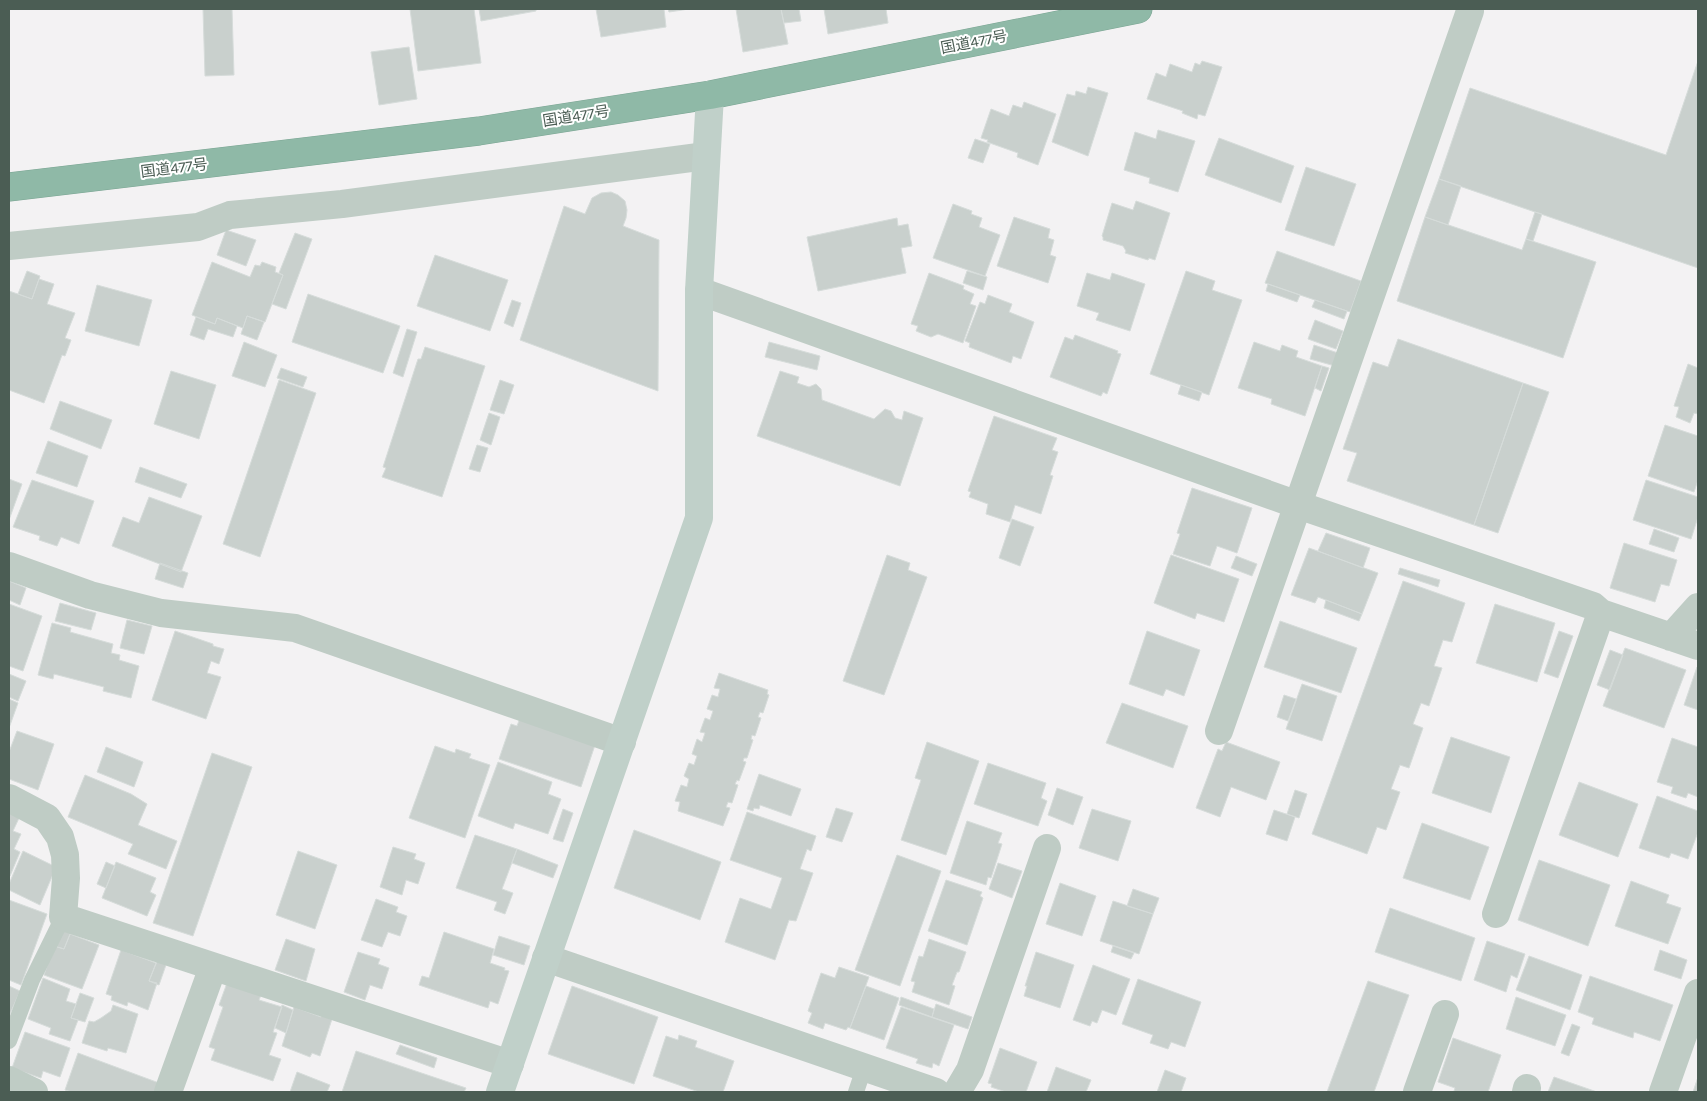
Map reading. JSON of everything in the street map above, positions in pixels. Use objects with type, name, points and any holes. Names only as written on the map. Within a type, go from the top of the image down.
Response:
[{"type":"highway","name":"国道477号","points":[[9,187],[479,131],[710,95],[1138,9]]},
{"type":"street","points":[[1219,730],[1470,11]]},
{"type":"street","points":[[500,1092],[699,518],[699,291],[710,95]]},
{"type":"street","points":[[9,246],[198,227],[230,215],[342,204],[706,156]]},
{"type":"street","points":[[699,291],[1298,505],[1593,606],[1602,613],[1698,646]]},
{"type":"street","points":[[9,566],[90,595],[161,613],[295,628],[622,742]]},
{"type":"street","points":[[1671,637],[1698,607]]},
{"type":"street","points":[[1496,914],[1602,613]]},
{"type":"street","points":[[9,798],[47,818],[60,837],[65,855],[66,870],[63,917],[510,1064]]},
{"type":"street","points":[[957,1092],[970,1070],[1047,848]]},
{"type":"street","points":[[546,958],[860,1080],[936,1092]]},
{"type":"street","points":[[168,1092],[214,967]]},
{"type":"street","points":[[1663,1092],[1698,994]]},
{"type":"street","points":[[1417,1092],[1445,1014]]},
{"type":"street","points":[[9,1080],[34,1092]]},
{"type":"lane","points":[[9,1041],[32,980],[63,917]]},
{"type":"building","points":[[203,9],[232,9],[234,75],[205,76]]},
{"type":"building","points":[[410,9],[474,9],[481,63],[418,71]]},
{"type":"building","points":[[479,9],[536,9],[536,11],[481,21]]},
{"type":"building","points":[[596,9],[664,9],[666,27],[601,37]]},
{"type":"building","points":[[668,9],[689,9],[669,12]]},
{"type":"building","points":[[736,9],[781,9],[788,44],[743,52]]},
{"type":"building","points":[[781,9],[799,9],[801,21],[784,23]]},
{"type":"building","points":[[824,9],[886,9],[888,23],[828,34]]},
{"type":"building","points":[[409,47],[417,99],[379,105],[371,52]]},
{"type":"building","points":[[1202,61],[1222,67],[1205,116],[1198,114],[1197,119],[1182,113],[1183,111],[1147,99],[1156,73],[1166,77],[1170,64],[1192,72],[1195,63],[1200,65]]},
{"type":"building","points":[[1698,61],[1698,268],[1439,179],[1470,88],[1666,155]]},
{"type":"building","points":[[1088,87],[1108,93],[1088,156],[1052,142],[1067,94],[1075,96],[1076,91],[1086,94]]},
{"type":"building","points":[[1024,102],[1056,114],[1038,165],[1017,157],[1018,153],[981,138],[991,109],[1009,116],[1013,105],[1022,108]]},
{"type":"building","points":[[1158,130],[1195,141],[1178,192],[1149,183],[1150,178],[1124,170],[1135,132],[1156,139]]},
{"type":"building","points":[[1219,138],[1294,166],[1281,203],[1205,175]]},
{"type":"building","points":[[975,139],[990,144],[983,163],[968,158]]},
{"type":"building","points":[[1306,167],[1356,184],[1334,246],[1285,230]]},
{"type":"building","points":[[1439,179],[1461,186],[1448,225],[1425,217]]},
{"type":"building","points":[[611,192],[625,201],[627,210],[623,226],[659,240],[658,391],[520,340],[564,206],[585,214],[592,198],[601,193]]},
{"type":"building","points":[[1136,201],[1170,213],[1155,260],[1149,258],[1148,260],[1125,253],[1126,251],[1123,246],[1103,240],[1102,236],[1112,203],[1133,210]]},
{"type":"building","points":[[953,204],[972,211],[971,214],[982,218],[979,227],[1000,235],[985,276],[933,258]]},
{"type":"building","points":[[1535,212],[1542,214],[1533,241],[1526,239]]},
{"type":"building","points":[[1014,217],[1050,229],[1048,238],[1054,240],[1050,255],[1056,257],[1048,283],[997,266]]},
{"type":"building","points":[[1425,217],[1522,250],[1526,239],[1596,262],[1563,358],[1397,301]]},
{"type":"building","points":[[897,218],[898,226],[908,224],[912,246],[901,248],[906,273],[818,291],[807,237]]},
{"type":"building","points":[[226,230],[256,240],[246,266],[217,255]]},
{"type":"building","points":[[295,233],[312,239],[286,309],[272,304],[283,275],[279,273]]},
{"type":"building","points":[[1277,251],[1361,281],[1350,312],[1265,283]]},
{"type":"building","points":[[435,255],[508,280],[490,331],[417,306]]},
{"type":"building","points":[[212,262],[250,277],[255,265],[260,266],[262,262],[276,267],[275,272],[283,275],[265,322],[247,316],[243,328],[217,318],[215,324],[192,315]]},
{"type":"building","points":[[27,271],[40,276],[32,299],[18,294]]},
{"type":"building","points":[[967,271],[987,277],[983,290],[963,283]]},
{"type":"building","points":[[1186,271],[1215,281],[1212,290],[1242,300],[1209,395],[1150,374]]},
{"type":"building","points":[[929,273],[964,286],[963,289],[974,294],[970,304],[976,306],[963,343],[938,334],[931,337],[916,331],[918,326],[911,324]]},
{"type":"building","points":[[1087,273],[1110,280],[1112,273],[1145,284],[1130,331],[1096,320],[1099,313],[1077,306]]},
{"type":"building","points":[[39,279],[54,284],[47,304],[75,313],[65,338],[71,340],[65,356],[62,355],[44,403],[9,390],[9,291],[32,299]]},
{"type":"building","points":[[1268,284],[1300,295],[1297,302],[1266,291]]},
{"type":"building","points":[[97,285],[152,300],[139,346],[85,331]]},
{"type":"building","points":[[308,294],[400,326],[383,373],[292,342]]},
{"type":"building","points":[[988,295],[1012,304],[1009,312],[1034,322],[1021,359],[1013,356],[1011,363],[969,347],[970,343],[965,341],[980,302],[985,304]]},
{"type":"building","points":[[512,300],[521,303],[513,327],[504,323]]},
{"type":"building","points":[[1315,300],[1347,311],[1344,319],[1312,307]]},
{"type":"building","points":[[247,316],[264,322],[257,340],[241,334]]},
{"type":"building","points":[[196,317],[215,324],[217,318],[237,326],[233,337],[208,329],[204,340],[190,335]]},
{"type":"building","points":[[1315,320],[1343,331],[1336,349],[1308,339]]},
{"type":"building","points":[[407,329],[417,332],[403,377],[393,373]]},
{"type":"building","points":[[1075,335],[1118,351],[1117,353],[1121,354],[1107,394],[1103,392],[1101,396],[1050,377],[1065,337],[1073,340]]},
{"type":"building","points":[[1398,339],[1523,383],[1474,525],[1347,481],[1357,453],[1343,449],[1373,362],[1388,367]]},
{"type":"building","points":[[244,342],[277,355],[265,387],[232,376]]},
{"type":"building","points":[[769,342],[820,356],[817,370],[765,357]]},
{"type":"building","points":[[1254,342],[1280,351],[1282,345],[1298,351],[1296,357],[1322,366],[1305,416],[1271,404],[1272,399],[1238,388]]},
{"type":"building","points":[[1314,345],[1338,353],[1335,366],[1310,359]]},
{"type":"building","points":[[425,347],[485,366],[442,497],[382,477],[386,468],[383,467],[418,359],[421,359]]},
{"type":"building","points":[[1688,364],[1698,368],[1698,414],[1694,413],[1690,423],[1676,417],[1679,407],[1674,406]]},
{"type":"building","points":[[1322,366],[1329,368],[1321,391],[1315,388]]},
{"type":"building","points":[[281,368],[307,377],[303,387],[277,378]]},
{"type":"building","points":[[171,371],[216,385],[199,439],[154,424]]},
{"type":"building","points":[[780,371],[799,377],[797,383],[809,387],[816,384],[821,389],[822,400],[874,419],[885,409],[891,411],[895,418],[902,420],[904,411],[923,418],[900,486],[757,436]]},
{"type":"building","points":[[279,380],[316,393],[260,557],[223,544]]},
{"type":"building","points":[[500,380],[514,385],[504,414],[490,410]]},
{"type":"building","points":[[1523,383],[1549,392],[1498,533],[1474,525]]},
{"type":"building","points":[[1181,385],[1202,392],[1199,401],[1178,394]]},
{"type":"building","points":[[60,401],[112,420],[101,449],[50,429]]},
{"type":"building","points":[[489,413],[500,417],[491,445],[480,440]]},
{"type":"building","points":[[994,416],[1057,438],[1052,450],[1058,452],[1050,475],[1053,476],[1041,514],[1015,505],[1010,522],[986,514],[988,504],[969,497],[971,492],[968,491]]},
{"type":"building","points":[[1665,425],[1698,436],[1698,480],[1694,492],[1648,476]]},
{"type":"building","points":[[48,441],[88,456],[77,487],[36,473]]},
{"type":"building","points":[[477,445],[488,448],[480,472],[469,469]]},
{"type":"building","points":[[140,467],[187,484],[181,498],[135,482]]},
{"type":"building","points":[[9,479],[22,484],[9,520]]},
{"type":"building","points":[[32,480],[94,501],[79,544],[61,537],[57,546],[39,540],[40,536],[13,527]]},
{"type":"building","points":[[1646,480],[1698,497],[1698,517],[1691,539],[1633,520]]},
{"type":"building","points":[[1192,488],[1252,508],[1237,553],[1217,546],[1210,566],[1173,554],[1180,534],[1177,533]]},
{"type":"building","points":[[149,497],[202,516],[181,572],[112,546],[123,517],[139,523]]},
{"type":"building","points":[[1012,519],[1034,527],[1020,566],[999,558]]},
{"type":"building","points":[[1654,529],[1679,538],[1674,552],[1649,544]]},
{"type":"building","points":[[1326,533],[1370,548],[1363,568],[1318,551]]},
{"type":"building","points":[[1624,543],[1677,560],[1669,586],[1661,584],[1655,602],[1610,588]]},
{"type":"building","points":[[1309,548],[1378,573],[1362,614],[1318,597],[1315,603],[1291,595]]},
{"type":"building","points":[[887,555],[910,563],[908,570],[927,577],[884,695],[843,681]]},
{"type":"building","points":[[1171,555],[1239,579],[1224,622],[1197,613],[1195,619],[1154,603]]},
{"type":"building","points":[[1236,556],[1257,564],[1252,576],[1231,568]]},
{"type":"building","points":[[160,563],[188,573],[183,588],[155,579]]},
{"type":"building","points":[[1400,568],[1440,580],[1438,587],[1398,574]]},
{"type":"building","points":[[9,581],[26,588],[20,605],[9,600]]},
{"type":"building","points":[[1403,581],[1465,603],[1452,642],[1443,640],[1434,666],[1442,668],[1429,706],[1421,703],[1413,724],[1423,728],[1409,768],[1400,765],[1391,789],[1400,792],[1386,830],[1377,827],[1367,854],[1312,834]]},
{"type":"building","points":[[1326,600],[1362,614],[1359,621],[1324,608]]},
{"type":"building","points":[[60,603],[96,613],[91,630],[55,621]]},
{"type":"building","points":[[9,604],[42,616],[23,671],[9,666]]},
{"type":"building","points":[[1495,604],[1555,623],[1537,682],[1476,663]]},
{"type":"building","points":[[127,620],[152,626],[144,654],[120,648]]},
{"type":"building","points":[[1280,621],[1357,648],[1341,693],[1264,667]]},
{"type":"building","points":[[52,623],[71,628],[70,632],[113,644],[111,653],[120,655],[119,660],[139,666],[131,698],[103,691],[104,687],[54,674],[53,679],[38,675]]},
{"type":"building","points":[[175,631],[224,649],[219,664],[211,661],[207,673],[221,677],[206,719],[152,700]]},
{"type":"building","points":[[1147,631],[1200,650],[1184,696],[1166,689],[1163,696],[1129,684]]},
{"type":"building","points":[[1559,631],[1573,636],[1558,678],[1544,673]]},
{"type":"building","points":[[1625,648],[1686,670],[1664,728],[1603,706]]},
{"type":"building","points":[[1610,650],[1623,655],[1610,690],[1597,685]]},
{"type":"building","points":[[1698,667],[1698,710],[1684,705]]},
{"type":"building","points":[[719,673],[768,690],[767,694],[769,695],[763,713],[760,712],[758,717],[761,718],[755,736],[752,735],[751,739],[753,740],[747,758],[744,758],[743,761],[746,762],[739,781],[737,780],[735,784],[738,785],[732,803],[728,802],[726,807],[730,808],[723,826],[678,811],[680,802],[675,801],[681,785],[687,787],[689,779],[684,776],[689,763],[694,765],[697,756],[692,754],[697,739],[702,742],[705,733],[700,732],[705,718],[710,720],[713,711],[707,709],[712,695],[718,697],[720,689],[714,688]]},
{"type":"building","points":[[9,674],[26,681],[18,701],[9,697]]},
{"type":"building","points":[[1302,684],[1337,696],[1322,741],[1286,729]]},
{"type":"building","points":[[1284,695],[1296,699],[1288,721],[1277,717]]},
{"type":"building","points":[[9,699],[18,703],[9,728]]},
{"type":"building","points":[[1122,703],[1188,726],[1173,768],[1106,743]]},
{"type":"building","points":[[520,718],[595,745],[581,787],[499,759],[511,724],[517,726]]},
{"type":"building","points":[[17,731],[54,744],[38,790],[9,779],[9,752]]},
{"type":"building","points":[[1451,737],[1510,757],[1491,813],[1432,793]]},
{"type":"building","points":[[1672,738],[1698,747],[1698,797],[1688,793],[1686,798],[1671,793],[1673,787],[1657,782]]},
{"type":"building","points":[[927,742],[979,761],[946,855],[901,840],[921,780],[915,778]]},
{"type":"building","points":[[1226,742],[1280,762],[1266,800],[1231,787],[1220,817],[1196,808],[1218,749],[1222,751]]},
{"type":"building","points":[[435,746],[455,753],[456,749],[471,754],[469,758],[490,765],[465,838],[409,818]]},
{"type":"building","points":[[106,747],[143,762],[134,787],[97,772]]},
{"type":"building","points":[[212,753],[252,767],[193,936],[153,923]]},
{"type":"building","points":[[498,762],[552,782],[548,794],[561,799],[548,834],[515,823],[513,829],[478,816]]},
{"type":"building","points":[[988,763],[1046,783],[1041,798],[1047,801],[1038,826],[974,804]]},
{"type":"building","points":[[759,774],[801,789],[791,816],[760,805],[759,809],[754,808],[753,811],[747,809]]},
{"type":"building","points":[[85,775],[131,794],[147,804],[138,825],[177,841],[166,869],[128,854],[133,844],[68,817]]},
{"type":"building","points":[[1579,782],[1638,804],[1618,857],[1559,835]]},
{"type":"building","points":[[1057,788],[1083,797],[1073,825],[1048,815]]},
{"type":"building","points":[[1295,790],[1307,794],[1299,818],[1287,814]]},
{"type":"building","points":[[1657,796],[1698,811],[1698,832],[1688,859],[1671,853],[1669,858],[1639,848]]},
{"type":"building","points":[[836,808],[853,813],[842,842],[826,837]]},
{"type":"building","points":[[563,809],[573,813],[563,842],[553,839]]},
{"type":"building","points":[[1092,809],[1131,821],[1118,861],[1079,848]]},
{"type":"building","points":[[1274,810],[1295,817],[1287,841],[1266,834]]},
{"type":"building","points":[[9,812],[20,816],[13,831],[21,834],[14,849],[20,852],[10,876],[9,876]]},
{"type":"building","points":[[747,812],[816,836],[811,851],[807,849],[800,869],[813,873],[796,921],[789,920],[775,960],[725,942],[740,898],[771,909],[782,878],[730,860]]},
{"type":"building","points":[[967,821],[1002,833],[998,843],[1002,844],[991,878],[988,877],[986,885],[950,873]]},
{"type":"building","points":[[1422,823],[1489,847],[1470,900],[1403,878]]},
{"type":"building","points":[[634,830],[721,862],[700,920],[614,888]]},
{"type":"building","points":[[475,835],[517,849],[502,889],[513,893],[505,914],[494,910],[497,902],[456,888]]},
{"type":"building","points":[[393,847],[416,854],[414,859],[425,863],[418,884],[406,880],[402,895],[380,887]]},
{"type":"building","points":[[517,849],[558,865],[553,878],[512,863]]},
{"type":"building","points":[[23,851],[56,867],[40,905],[9,890],[9,884]]},
{"type":"building","points":[[298,851],[337,865],[315,929],[276,915]]},
{"type":"building","points":[[897,855],[941,871],[900,986],[855,970]]},
{"type":"building","points":[[1539,860],[1610,885],[1588,946],[1518,920]]},
{"type":"building","points":[[106,862],[115,866],[106,888],[97,884]]},
{"type":"building","points":[[116,862],[156,878],[150,892],[156,895],[147,916],[102,898]]},
{"type":"building","points":[[998,863],[1022,871],[1012,898],[989,889]]},
{"type":"building","points":[[946,880],[982,892],[980,896],[983,898],[967,945],[928,931]]},
{"type":"building","points":[[1631,881],[1669,895],[1666,903],[1681,908],[1668,944],[1615,926]]},
{"type":"building","points":[[1060,883],[1096,896],[1082,936],[1046,924]]},
{"type":"building","points":[[1133,889],[1159,898],[1153,914],[1127,906]]},
{"type":"building","points":[[376,899],[398,907],[396,912],[407,916],[400,936],[388,932],[382,947],[361,940]]},
{"type":"building","points":[[9,900],[47,914],[21,985],[9,980]]},
{"type":"building","points":[[1113,901],[1153,914],[1139,954],[1100,941]]},
{"type":"building","points":[[1390,908],[1475,938],[1461,981],[1375,952]]},
{"type":"building","points":[[61,928],[71,932],[64,949],[54,946]]},
{"type":"building","points":[[444,932],[494,949],[490,963],[509,971],[498,1004],[490,1001],[488,1008],[419,985],[422,976],[429,978]]},
{"type":"building","points":[[70,934],[99,945],[82,989],[44,975],[54,946],[64,949]]},
{"type":"building","points":[[499,936],[530,946],[524,965],[493,955]]},
{"type":"building","points":[[286,939],[315,949],[306,981],[275,970]]},
{"type":"building","points":[[929,939],[966,952],[952,985],[955,986],[949,1005],[912,992],[915,982],[911,981],[919,956],[923,957]]},
{"type":"building","points":[[1487,941],[1525,954],[1517,978],[1511,975],[1506,992],[1474,980]]},
{"type":"building","points":[[1113,946],[1134,953],[1131,959],[1111,952]]},
{"type":"building","points":[[121,950],[156,963],[149,981],[157,983],[148,1010],[128,1002],[127,1006],[111,1000],[112,996],[106,994]]},
{"type":"building","points":[[1660,950],[1687,960],[1681,979],[1654,970]]},
{"type":"building","points":[[358,952],[380,959],[378,964],[389,968],[382,989],[370,985],[365,1000],[344,992]]},
{"type":"building","points":[[1036,952],[1074,965],[1060,1008],[1024,996],[1027,986],[1025,986]]},
{"type":"building","points":[[1529,956],[1582,975],[1570,1010],[1516,990]]},
{"type":"building","points":[[158,959],[167,962],[159,985],[149,981]]},
{"type":"building","points":[[1093,965],[1130,979],[1116,1015],[1102,1010],[1097,1023],[1092,1021],[1090,1026],[1073,1020]]},
{"type":"building","points":[[839,967],[869,977],[850,1028],[848,1027],[846,1030],[825,1023],[823,1029],[808,1023],[812,1013],[808,1011],[821,973],[835,978]]},
{"type":"building","points":[[1590,976],[1673,1005],[1660,1041],[1634,1032],[1633,1038],[1592,1024],[1594,1018],[1578,1012]]},
{"type":"building","points":[[43,978],[70,989],[66,1001],[76,1004],[71,1018],[78,1020],[70,1041],[49,1034],[51,1028],[28,1019]]},
{"type":"building","points":[[1138,979],[1201,1002],[1185,1047],[1171,1042],[1168,1049],[1150,1043],[1153,1035],[1122,1024]]},
{"type":"building","points":[[1368,981],[1409,995],[1374,1092],[1327,1092]]},
{"type":"building","points":[[227,983],[261,995],[259,1000],[282,1007],[273,1032],[277,1033],[269,1055],[281,1059],[273,1081],[211,1060],[215,1049],[209,1047],[223,1007],[219,1005]]},
{"type":"building","points":[[9,986],[20,991],[9,1016]]},
{"type":"building","points":[[572,986],[658,1017],[634,1084],[548,1054]]},
{"type":"building","points":[[866,986],[899,998],[884,1040],[850,1028]]},
{"type":"building","points":[[80,993],[94,998],[85,1022],[71,1018]]},
{"type":"building","points":[[901,997],[934,1009],[932,1017],[899,1005]]},
{"type":"building","points":[[1516,997],[1566,1015],[1555,1046],[1506,1029]]},
{"type":"building","points":[[936,1004],[972,1017],[968,1029],[932,1017]]},
{"type":"building","points":[[113,1005],[138,1014],[126,1053],[108,1048],[107,1051],[82,1043],[89,1021],[94,1022],[101,1018],[111,1011]]},
{"type":"building","points":[[282,1005],[293,1010],[286,1033],[275,1028]]},
{"type":"building","points":[[294,1007],[332,1019],[320,1056],[312,1053],[310,1057],[282,1046]]},
{"type":"building","points":[[901,1007],[954,1025],[939,1066],[933,1063],[932,1068],[916,1063],[918,1059],[886,1048]]},
{"type":"building","points":[[1572,1024],[1580,1027],[1569,1056],[1561,1053]]},
{"type":"building","points":[[25,1032],[70,1048],[60,1077],[43,1071],[41,1078],[12,1068]]},
{"type":"building","points":[[679,1035],[697,1041],[695,1047],[734,1061],[723,1092],[699,1092],[653,1076],[666,1036],[678,1040]]},
{"type":"building","points":[[1453,1038],[1501,1055],[1488,1092],[1458,1092],[1454,1091],[1455,1088],[1438,1082]]},
{"type":"building","points":[[400,1045],[437,1058],[434,1068],[396,1054]]},
{"type":"building","points":[[1000,1048],[1037,1062],[1026,1092],[1006,1092],[991,1087],[992,1084],[988,1083]]},
{"type":"building","points":[[356,1051],[466,1088],[464,1092],[342,1092]]},
{"type":"building","points":[[78,1053],[159,1083],[156,1092],[72,1092],[65,1090]]},
{"type":"building","points":[[1056,1067],[1091,1080],[1086,1092],[1047,1092]]},
{"type":"building","points":[[1165,1070],[1186,1078],[1181,1092],[1157,1092]]},
{"type":"building","points":[[297,1072],[330,1085],[327,1092],[290,1092]]},
{"type":"building","points":[[1554,1077],[1597,1092],[1548,1092]]},
{"type":"building","points":[[1698,1077],[1698,1092],[1693,1092]]}]
